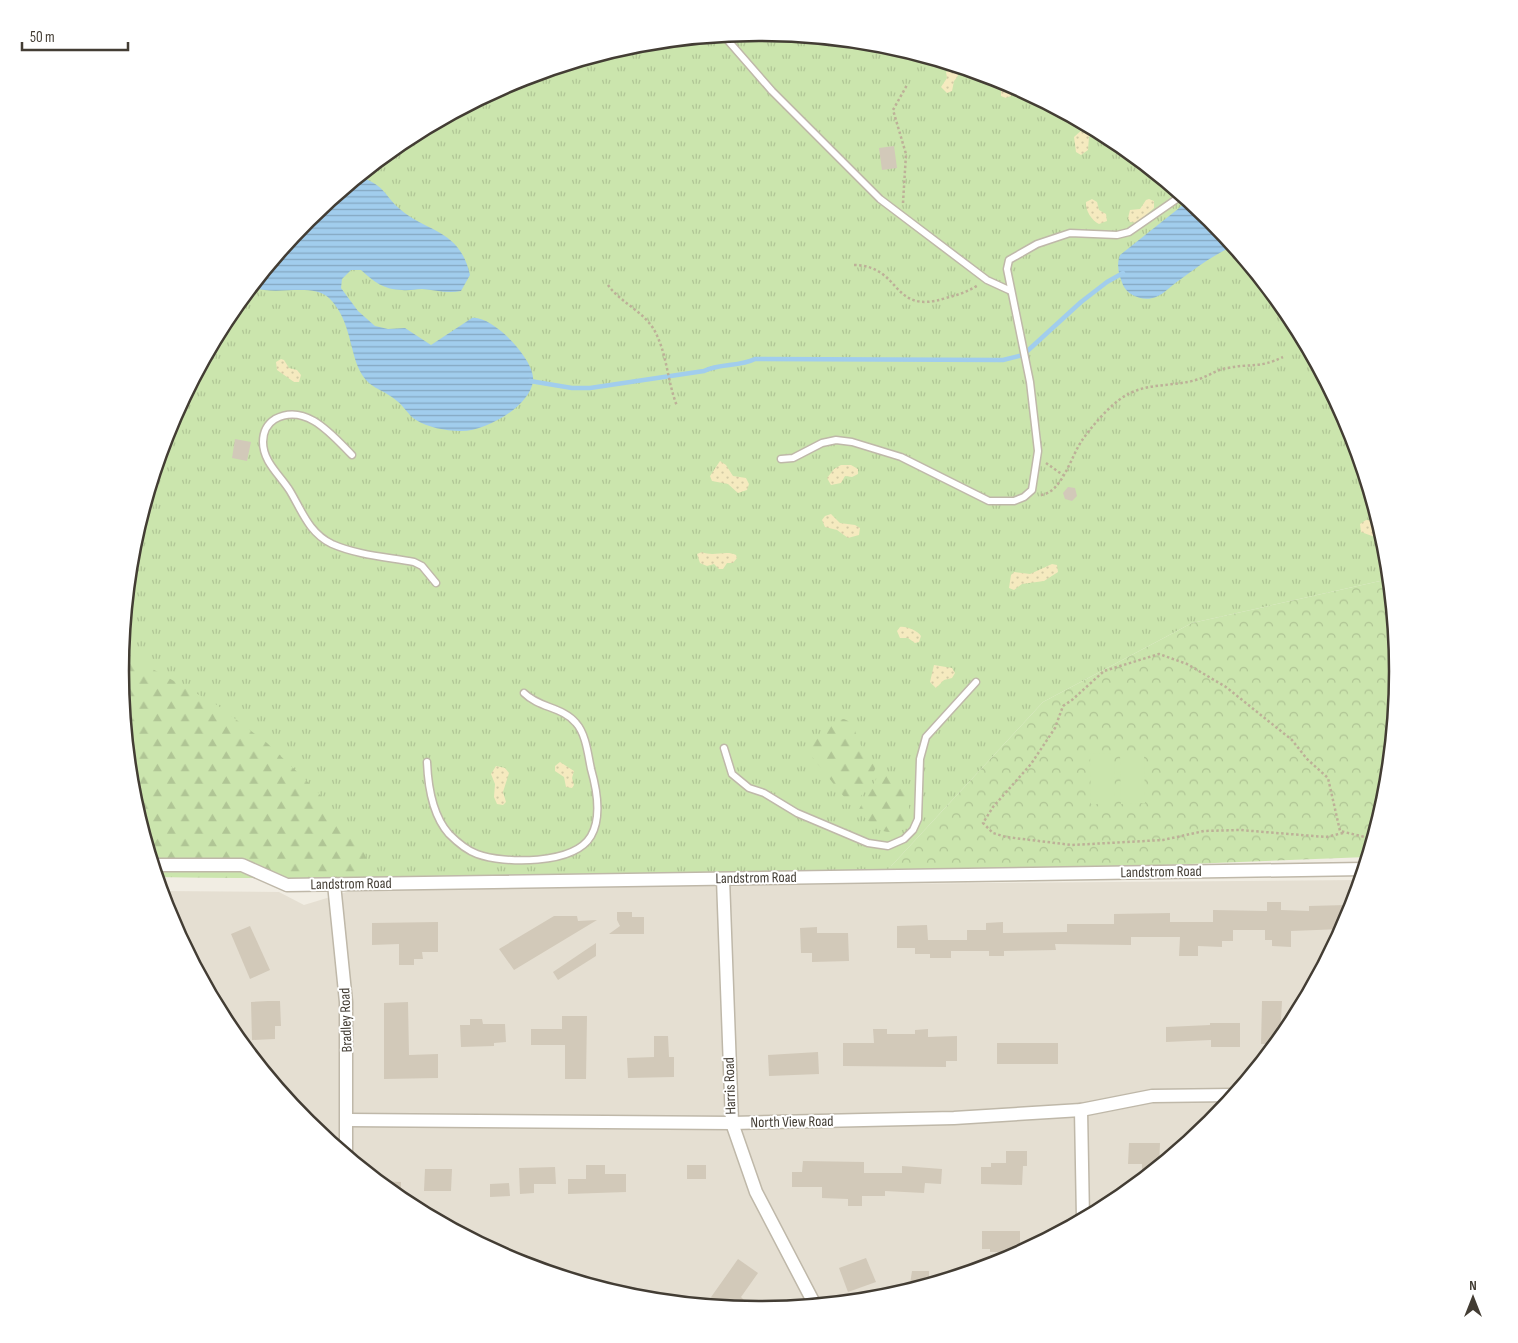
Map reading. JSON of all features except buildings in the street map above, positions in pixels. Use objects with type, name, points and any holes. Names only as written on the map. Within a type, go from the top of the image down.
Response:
[{"type":"street","name":"Landstrom Road","points":[[159,865],[242,865],[287,885],[1358,869]]},
{"type":"street","name":"Harris Road","points":[[723,878],[732,1123],[756,1192],[812,1299]]},
{"type":"street","name":"Bradley Road","points":[[334,884],[346,1002],[348,1120],[346,1148]]},
{"type":"street","name":"North View Road","points":[[348,1120],[732,1123],[954,1118],[1082,1110],[1152,1096],[1225,1096]]},
{"type":"street","points":[[1082,1110],[1084,1211]]},
{"type":"lane","points":[[730,42],[772,91],[880,199],[987,280],[1011,291]]},
{"type":"lane","points":[[781,459],[793,458],[822,443],[836,440],[852,442],[901,457],[980,498],[1001,502],[1024,497],[1032,490],[1033,470],[1037,461],[1037,443],[1030,382],[1007,269],[1009,260],[1046,240],[1070,233],[1117,235],[1129,232],[1177,200]]},
{"type":"lane","points":[[352,455],[312,419],[300,416],[277,418],[269,424],[264,432],[265,456],[291,493],[304,518],[315,531],[331,543],[355,551],[414,562],[422,566],[436,583]]},
{"type":"lane","points":[[724,748],[732,774],[749,788],[764,793],[797,813],[868,843],[888,846],[904,839],[913,830],[918,819],[920,759],[926,737],[976,682]]},
{"type":"lane","points":[[427,762],[430,789],[437,814],[448,832],[470,851],[494,857],[547,859],[569,854],[584,844],[590,838],[596,826],[597,814],[594,779],[583,736],[577,723],[566,714],[532,701],[524,693]]},
{"type":"path","points":[[901,216],[906,154],[893,110],[907,85]]},
{"type":"path","points":[[854,265],[865,265],[880,271],[901,293],[911,301],[918,303],[931,303],[958,294],[987,280]]},
{"type":"path","points":[[608,285],[615,294],[635,308],[653,328],[659,341],[677,406]]},
{"type":"path","points":[[1024,497],[1044,495],[1059,483],[1083,438],[1112,406],[1130,392],[1147,387],[1199,379],[1228,367],[1266,365],[1283,357]]},
{"type":"path","points":[[1037,461],[1045,462],[1063,475]]},
{"type":"path","points":[[1343,834],[1326,837],[1240,830],[1204,831],[1163,840],[1072,845],[993,834],[983,823],[993,807],[1031,764],[1054,728],[1063,706],[1104,671],[1159,654],[1187,664],[1226,687],[1261,713],[1292,740],[1307,759],[1328,778],[1340,831],[1367,837]]},
{"type":"shaded area","points":[[1354,880],[1324,950],[1305,987],[1283,1022],[1233,1087],[1205,1117],[1143,1172],[1109,1196],[1038,1237],[962,1268],[882,1290],[800,1300],[759,1302],[677,1296],[636,1290],[556,1268],[480,1237],[409,1196],[375,1172],[313,1117],[259,1055],[213,987],[194,950],[169,891],[279,892],[304,905],[350,891],[383,888]]},
{"type":"green space","points":[[759,41],[800,43],[882,53],[922,63],[1000,89],[1038,106],[1109,147],[1143,171],[1205,226],[1233,256],[1283,321],[1305,356],[1341,430],[1356,469],[1368,508],[1383,580],[1192,623],[1043,702],[882,876],[377,879],[163,877],[150,835],[134,754],[130,713],[130,630],[134,589],[150,508],[177,430],[213,356],[259,288],[313,226],[375,171],[409,147],[444,126],[480,106],[556,75],[636,53],[677,47]]},
{"type":"green space","points":[[1383,580],[1388,630],[1388,713],[1384,754],[1377,794],[1361,857],[882,876],[1043,702],[1192,623]]},
{"type":"green space","points":[[129,656],[217,705],[267,743],[314,788],[354,834],[377,879],[163,877],[150,835],[134,754],[130,713]]},
{"type":"green space","points":[[844,719],[853,725],[859,742],[877,765],[865,790],[853,808],[804,747],[838,720]]},
{"type":"green space","points":[[1114,753],[1115,804],[1091,804],[1090,754]]},
{"type":"green space","points":[[1120,753],[1144,753],[1145,803],[1121,804]]},
{"type":"green space","points":[[882,769],[902,791],[909,806],[908,818],[905,824],[896,831],[883,831],[858,811]]},
{"type":"sand","points":[[946,72],[958,74],[958,76],[954,81],[952,91],[947,93],[941,87],[947,78]]},
{"type":"sand","points":[[1001,89],[1011,94],[1006,98],[1001,96]]},
{"type":"sand","points":[[1081,130],[1090,136],[1088,150],[1081,155],[1076,152],[1074,137]]},
{"type":"sand","points":[[1092,199],[1097,202],[1099,210],[1106,214],[1107,221],[1099,224],[1090,215],[1086,202]]},
{"type":"sand","points":[[1146,200],[1154,201],[1154,208],[1137,223],[1130,222],[1128,218],[1130,210],[1140,209]]},
{"type":"sand","points":[[281,359],[284,360],[289,368],[297,370],[301,375],[299,382],[294,382],[277,370],[276,362]]},
{"type":"sand","points":[[720,461],[726,465],[733,476],[746,478],[749,484],[747,490],[738,493],[728,484],[712,481],[710,476]]},
{"type":"sand","points":[[841,465],[851,465],[858,469],[858,474],[852,477],[845,476],[841,483],[831,485],[827,478],[834,469]]},
{"type":"sand","points":[[831,514],[840,523],[855,525],[860,528],[859,535],[848,538],[837,530],[825,527],[822,520],[825,516]]},
{"type":"sand","points":[[1366,520],[1371,520],[1374,537],[1361,532],[1360,524]]},
{"type":"sand","points":[[702,552],[711,554],[728,553],[736,555],[737,558],[733,563],[727,563],[723,569],[719,569],[714,564],[707,566],[700,563],[697,554]]},
{"type":"sand","points":[[1052,564],[1057,565],[1058,572],[1044,581],[1022,584],[1014,590],[1009,588],[1011,575],[1014,572],[1030,574]]},
{"type":"sand","points":[[900,627],[917,632],[921,636],[919,642],[915,643],[908,638],[900,638],[897,631]]},
{"type":"sand","points":[[934,665],[952,668],[955,673],[952,678],[944,680],[936,688],[930,682]]},
{"type":"sand","points":[[560,762],[574,771],[572,778],[574,785],[572,788],[566,787],[564,777],[555,771],[555,766]]},
{"type":"sand","points":[[496,766],[505,768],[509,773],[503,792],[506,802],[503,805],[497,804],[494,797],[495,784],[491,774]]},
{"type":"water","points":[[365,179],[370,181],[376,184],[401,210],[451,241],[459,249],[470,275],[461,291],[396,290],[384,287],[361,270],[351,270],[342,279],[341,288],[358,311],[375,326],[388,329],[405,328],[431,345],[472,318],[480,319],[501,331],[528,362],[533,381],[530,391],[515,409],[504,417],[480,428],[454,431],[431,427],[413,418],[391,396],[366,380],[358,367],[341,314],[329,298],[322,293],[313,291],[258,289],[313,226]]},
{"type":"water","points":[[1183,205],[1227,249],[1199,266],[1159,296],[1146,299],[1132,295],[1125,289],[1120,278],[1118,266],[1120,255]]},
{"type":"waterway","points":[[530,381],[572,388],[590,388],[704,371],[755,359],[1003,360],[1023,355],[1081,302],[1107,282],[1123,273]]}]
